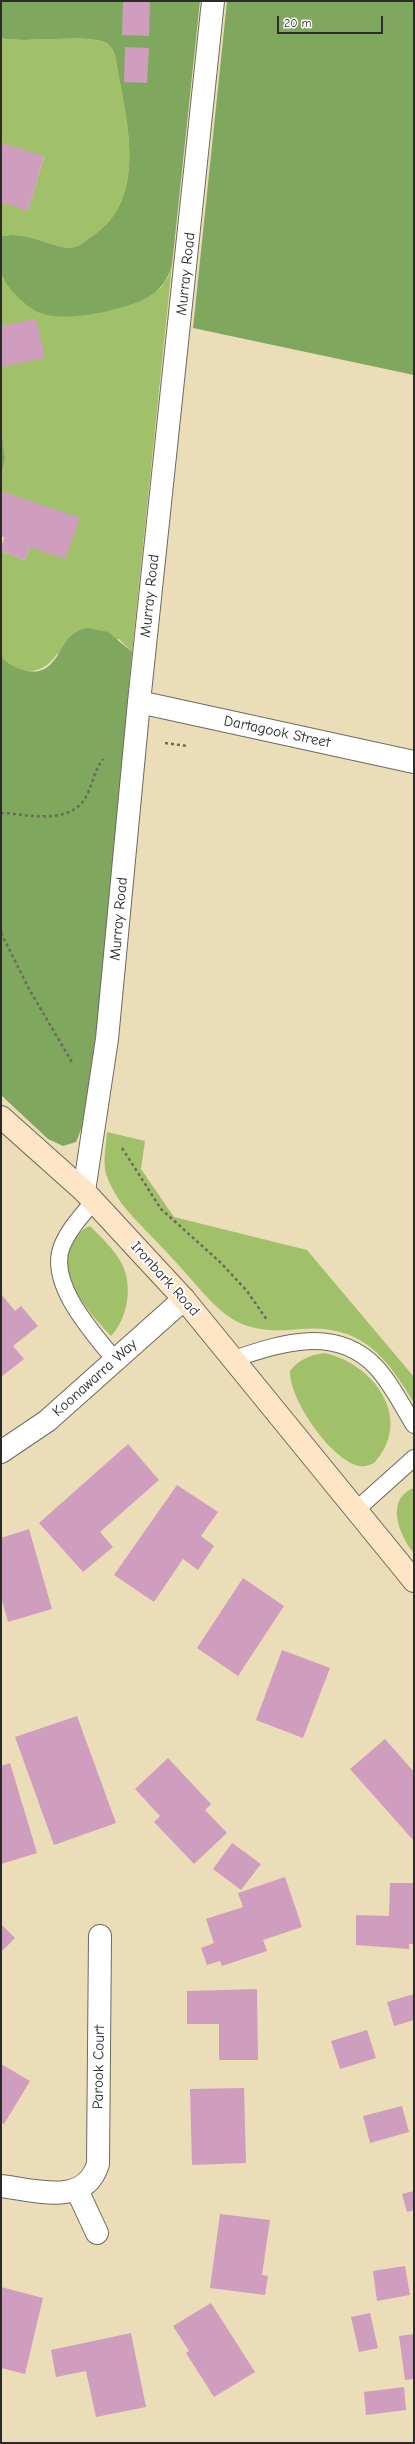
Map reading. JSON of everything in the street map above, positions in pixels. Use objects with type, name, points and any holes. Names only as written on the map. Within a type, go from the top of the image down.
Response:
[{"type":"street","name":"Murray Road","points":[[89,1196],[107,1039],[139,702],[213,1]]},
{"type":"street","name":"Dartagook Street","points":[[139,702],[414,762]]},
{"type":"street","name":"Ironbark Road","points":[[1,1117],[89,1196],[184,1299],[414,1581]]},
{"type":"street","name":"Koonawarra Way","points":[[1,1452],[26,1437],[47,1420],[184,1299]]},
{"type":"street","name":"Parook Court","points":[[77,2190],[89,2183],[95,2175],[98,2164],[100,1936]]},
{"type":"street","points":[[1,2186],[46,2192],[77,2190],[97,2233]]},
{"type":"lane","points":[[89,1196],[65,1238],[60,1253],[59,1266],[70,1298],[115,1360]]},
{"type":"lane","points":[[234,1359],[302,1341],[332,1341],[356,1350],[384,1377],[414,1425]]},
{"type":"lane","points":[[356,1510],[414,1458]]},
{"type":"path","points":[[1,812],[45,816],[59,815],[71,811],[81,804],[88,793],[91,779],[104,757],[113,750],[135,742],[188,746]]},
{"type":"path","points":[[1,933],[29,989],[75,1069]]},
{"type":"path","points":[[98,1109],[161,1209],[204,1246],[234,1277],[260,1309],[283,1345]]},
{"type":"green space","points":[[1,1],[200,1],[172,265],[169,274],[161,287],[150,296],[140,301],[95,314],[63,317],[49,315],[38,312],[22,301],[8,286],[2,276],[1,237],[20,235],[68,248],[78,246],[95,234],[112,217],[123,197],[128,175],[129,151],[124,101],[115,55],[111,47],[106,43],[97,40],[85,39],[12,40],[1,38]]},
{"type":"green space","points":[[227,1],[414,1],[414,375],[193,328]]},
{"type":"green space","points":[[1,38],[12,40],[96,40],[109,45],[115,55],[124,101],[127,126],[129,151],[128,175],[123,197],[112,217],[95,234],[78,246],[68,248],[20,235],[1,237],[1,202],[28,210],[44,157],[1,143]]},
{"type":"green space","points":[[172,265],[132,652],[119,639],[57,654],[44,667],[37,670],[30,671],[15,667],[1,657],[1,551],[25,560],[30,547],[80,519],[1,491],[1,477],[5,459],[1,426],[1,276],[17,296],[94,313],[116,309],[150,296],[161,288],[168,277]]},
{"type":"green space","points":[[1,426],[5,459],[1,477]]},
{"type":"green space","points":[[87,628],[108,632],[132,652],[97,1027],[83,1125],[76,1142],[63,1146],[48,1139],[1,1095],[1,657],[12,665],[25,671],[39,671],[51,664],[73,634]]},
{"type":"green space","points":[[107,1132],[145,1141],[141,1169],[174,1217],[307,1250],[414,1377],[414,1403],[404,1386],[382,1358],[370,1346],[356,1338],[340,1332],[322,1329],[260,1329],[244,1325],[227,1316],[219,1309],[134,1218],[118,1198],[107,1177],[105,1166]]},
{"type":"green space","points":[[90,1226],[108,1244],[119,1259],[127,1282],[128,1292],[125,1311],[117,1329],[111,1336],[77,1293],[71,1281],[68,1268],[68,1255],[73,1242],[80,1232]]},
{"type":"green space","points":[[324,1353],[342,1359],[358,1368],[372,1381],[383,1395],[389,1411],[390,1429],[386,1446],[374,1463],[359,1466],[336,1453],[314,1427],[296,1397],[290,1371],[293,1367],[305,1359]]},
{"type":"green space","points":[[414,1488],[414,1553],[404,1538],[400,1528],[397,1509],[399,1501],[405,1493]]},
{"type":"building","points":[[123,1],[150,1],[149,36],[122,35]]},
{"type":"building","points":[[125,47],[149,48],[147,83],[124,82]]},
{"type":"building","points":[[1,143],[44,156],[28,211],[1,202]]},
{"type":"building","points":[[36,319],[45,358],[1,367],[1,326]]},
{"type":"building","points":[[1,491],[80,518],[65,559],[30,547],[25,560],[1,551],[4,537],[1,536]]},
{"type":"building","points":[[1,1294],[15,1311],[21,1306],[38,1326],[13,1346],[24,1359],[1,1377]]},
{"type":"building","points":[[128,1444],[159,1480],[100,1532],[113,1547],[83,1572],[39,1523]]},
{"type":"building","points":[[177,1485],[218,1512],[201,1536],[214,1546],[198,1570],[183,1559],[154,1602],[114,1575]]},
{"type":"building","points":[[29,1529],[52,1609],[8,1622],[1,1597],[1,1538]]},
{"type":"building","points":[[243,1578],[284,1606],[238,1676],[197,1648]]},
{"type":"building","points":[[282,1650],[330,1668],[303,1738],[256,1720]]},
{"type":"building","points":[[77,1716],[116,1823],[54,1845],[15,1737]]},
{"type":"building","points":[[385,1739],[414,1772],[414,1841],[350,1769]]},
{"type":"building","points":[[168,1758],[211,1804],[205,1810],[227,1833],[194,1864],[154,1822],[160,1816],[135,1789]]},
{"type":"building","points":[[10,1763],[37,1853],[1,1864],[1,1766]]},
{"type":"building","points":[[232,1843],[261,1864],[241,1890],[213,1869]]},
{"type":"building","points":[[285,1877],[302,1927],[263,1940],[267,1951],[222,1966],[220,1961],[207,1965],[201,1948],[214,1943],[206,1919],[243,1907],[238,1893]]},
{"type":"building","points":[[390,1883],[414,1883],[414,1944],[409,1944],[409,1949],[356,1945],[356,1915],[389,1916]]},
{"type":"building","points":[[1,1924],[15,1938],[1,1952]]},
{"type":"building","points":[[257,1989],[258,2060],[219,2060],[219,2024],[187,2024],[187,1991]]},
{"type":"building","points":[[414,1994],[414,2020],[394,2026],[387,2002]]},
{"type":"building","points":[[367,2030],[376,2058],[340,2069],[331,2041]]},
{"type":"building","points":[[1,2064],[30,2081],[4,2124],[1,2122]]},
{"type":"building","points":[[244,2088],[246,2163],[192,2165],[190,2089]]},
{"type":"building","points":[[402,2106],[409,2132],[370,2143],[363,2116]]},
{"type":"building","points":[[414,2191],[414,2210],[407,2212],[402,2194]]},
{"type":"building","points":[[220,2214],[270,2220],[262,2275],[268,2276],[265,2295],[210,2288]]},
{"type":"building","points":[[405,2266],[410,2295],[377,2301],[373,2271]]},
{"type":"building","points":[[1,2287],[43,2298],[25,2374],[1,2368]]},
{"type":"building","points":[[211,2303],[255,2372],[214,2397],[186,2353],[189,2351],[173,2326]]},
{"type":"building","points":[[370,2313],[378,2348],[359,2352],[351,2317]]},
{"type":"building","points":[[131,2333],[146,2407],[96,2417],[86,2371],[56,2377],[51,2350]]},
{"type":"building","points":[[414,2334],[414,2379],[405,2380],[399,2336]]},
{"type":"building","points":[[404,2387],[406,2410],[366,2415],[364,2392]]}]
